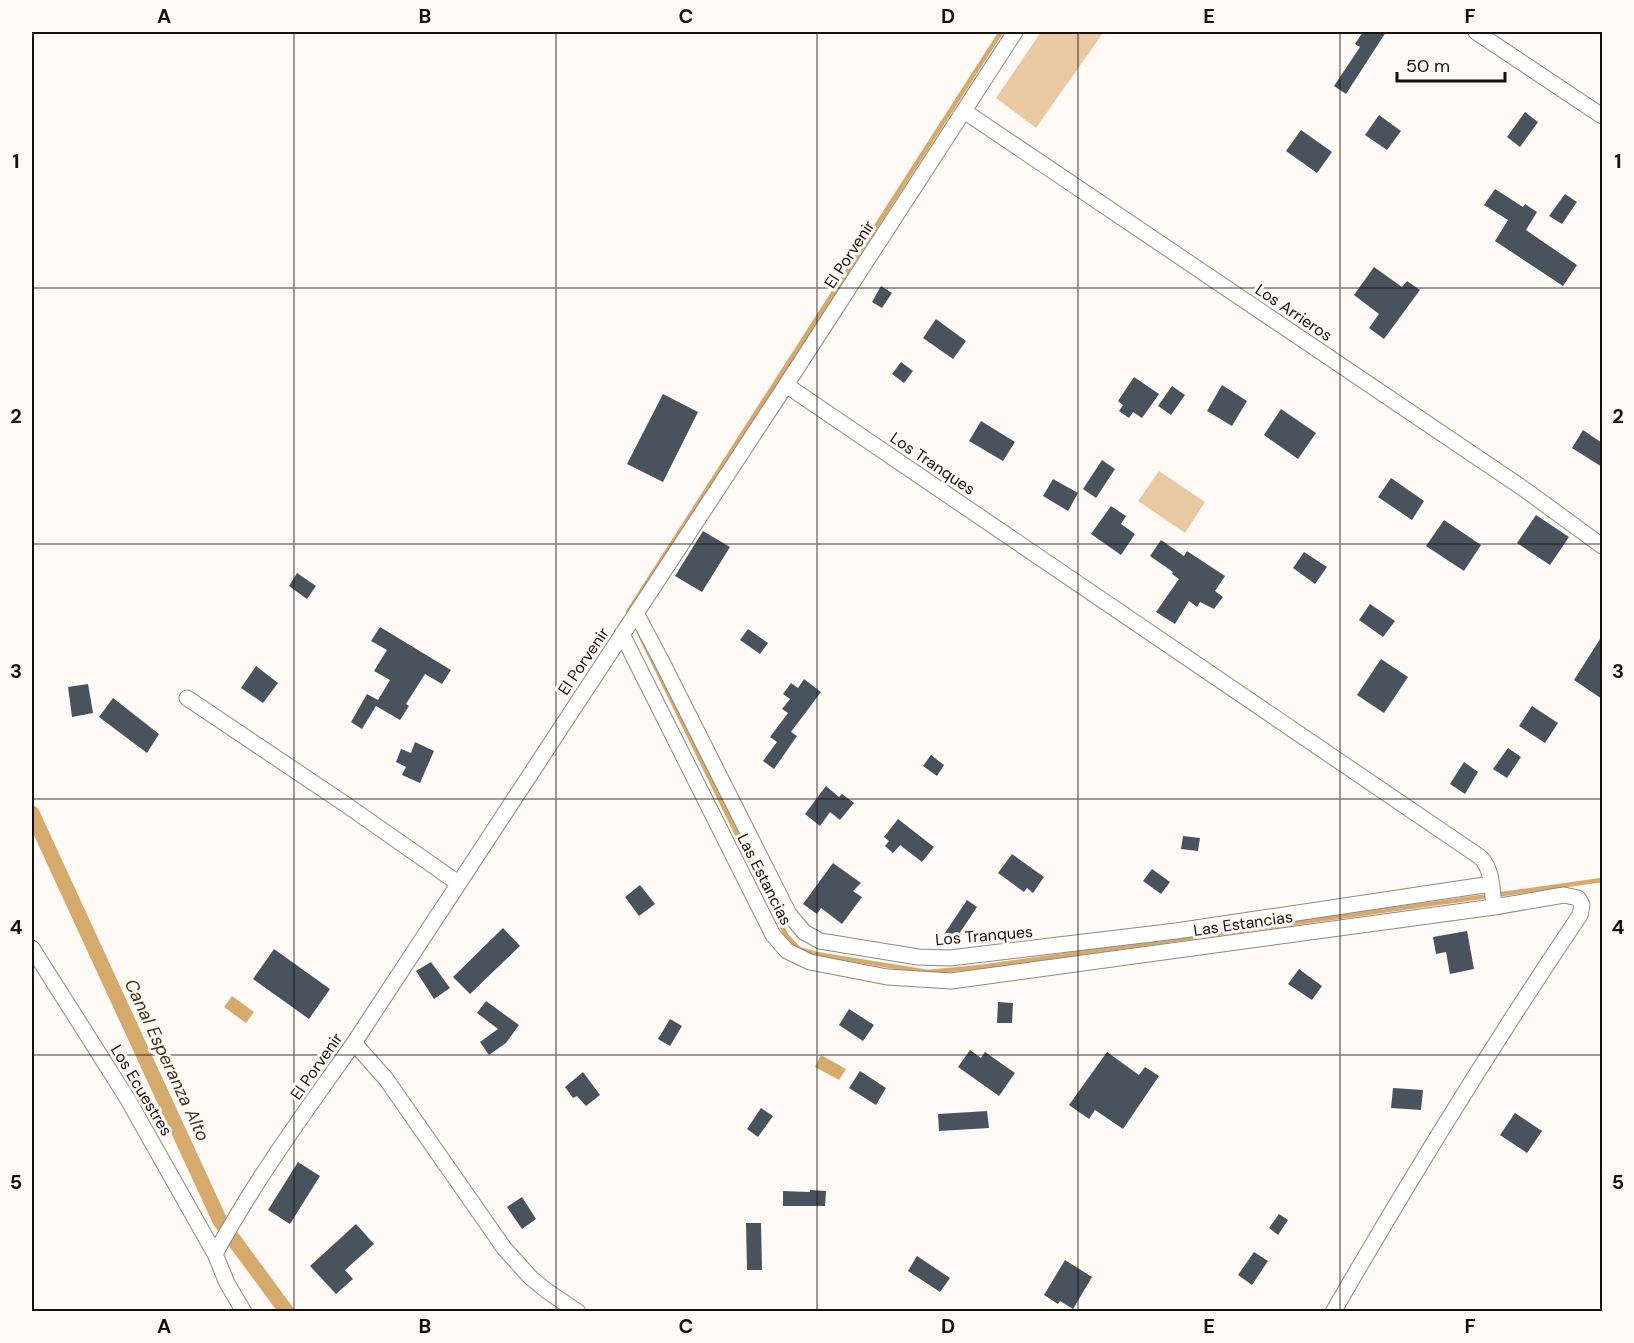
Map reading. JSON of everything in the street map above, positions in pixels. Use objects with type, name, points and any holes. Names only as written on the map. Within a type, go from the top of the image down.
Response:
[{"type":"street","name":"El Porvenir","points":[[215,1254],[284,1142],[354,1043],[1015,32]]},
{"type":"street","points":[[1476,32],[1602,116]]},
{"type":"street","name":"Los Arrieros","points":[[964,111],[1504,475],[1602,546]]},
{"type":"street","name":"Los Tranques","points":[[786,385],[1480,857],[1488,868],[1494,907]]},
{"type":"street","name":"Los Tranques","points":[[636,613],[662,660],[778,893],[798,927],[820,941],[918,957],[950,958],[1176,932],[1491,884]]},
{"type":"street","name":"Las Estancias","points":[[622,634],[772,935],[787,951],[810,962],[904,979],[951,981],[1494,907],[1564,895],[1575,896],[1582,904],[1580,915],[1534,983],[1453,1112],[1333,1311]]},
{"type":"street","points":[[187,698],[458,883]]},
{"type":"street","name":"Los Ecuestres","points":[[32,948],[127,1098],[215,1254]]},
{"type":"street","points":[[994,953],[996,974]]},
{"type":"street","points":[[354,1043],[386,1079],[504,1248],[531,1278],[578,1311]]},
{"type":"street","points":[[215,1254],[227,1283],[244,1311]]},
{"type":"shaded area","points":[[1041,32],[1103,33],[1036,128],[996,98]]},
{"type":"shaded area","points":[[1159,471],[1205,502],[1185,533],[1138,501]]},
{"type":"shaded area","points":[[232,996],[254,1012],[246,1023],[224,1007]]},
{"type":"shaded area","points":[[821,1055],[846,1069],[839,1080],[815,1067]]},
{"type":"building","points":[[1363,32],[1386,32],[1346,94],[1334,86],[1360,47],[1355,44]]},
{"type":"building","points":[[1525,112],[1538,122],[1520,147],[1507,137]]},
{"type":"building","points":[[1379,115],[1401,131],[1387,150],[1365,135]]},
{"type":"building","points":[[1301,130],[1332,152],[1317,173],[1286,151]]},
{"type":"building","points":[[1495,189],[1523,207],[1525,204],[1537,212],[1526,230],[1577,265],[1563,286],[1495,241],[1508,220],[1484,205]]},
{"type":"building","points":[[1565,194],[1577,202],[1562,224],[1549,216]]},
{"type":"building","points":[[1374,267],[1402,287],[1407,281],[1420,290],[1384,339],[1369,328],[1379,314],[1354,295]]},
{"type":"building","points":[[881,286],[892,293],[882,308],[872,302]]},
{"type":"building","points":[[936,319],[966,341],[953,359],[923,338]]},
{"type":"building","points":[[901,362],[913,371],[904,383],[892,374]]},
{"type":"building","points":[[1134,377],[1159,394],[1142,418],[1133,412],[1129,418],[1119,411],[1123,405],[1118,401]]},
{"type":"building","points":[[1222,385],[1247,401],[1232,426],[1207,411]]},
{"type":"building","points":[[1172,386],[1185,395],[1171,415],[1158,406]]},
{"type":"building","points":[[663,394],[698,412],[663,482],[627,464]]},
{"type":"building","points":[[1281,409],[1316,433],[1298,459],[1264,435]]},
{"type":"building","points":[[981,421],[1015,442],[1003,461],[969,441]]},
{"type":"building","points":[[1583,430],[1602,443],[1602,467],[1572,448]]},
{"type":"building","points":[[1102,460],[1115,469],[1096,498],[1083,489]]},
{"type":"building","points":[[1391,478],[1424,501],[1412,520],[1378,497]]},
{"type":"building","points":[[1053,479],[1078,493],[1068,511],[1043,496]]},
{"type":"building","points":[[1111,506],[1126,516],[1121,524],[1135,534],[1121,555],[1091,534]]},
{"type":"building","points":[[1536,515],[1569,537],[1550,565],[1517,543]]},
{"type":"building","points":[[1444,520],[1481,545],[1464,571],[1426,546]]},
{"type":"building","points":[[703,531],[730,547],[702,592],[675,576]]},
{"type":"building","points":[[1161,540],[1184,556],[1187,551],[1225,576],[1215,591],[1223,597],[1214,609],[1200,602],[1197,607],[1189,601],[1175,624],[1156,612],[1179,579],[1150,556]]},
{"type":"building","points":[[1304,552],[1327,567],[1315,584],[1293,568]]},
{"type":"building","points":[[297,573],[316,586],[307,599],[289,586]]},
{"type":"building","points":[[1370,604],[1395,621],[1383,637],[1359,620]]},
{"type":"building","points":[[380,627],[451,670],[442,684],[425,674],[406,704],[409,706],[400,720],[376,706],[362,729],[351,722],[367,694],[378,700],[390,680],[374,671],[387,650],[371,641]]},
{"type":"building","points":[[748,629],[768,643],[760,654],[740,640]]},
{"type":"building","points":[[1602,636],[1602,699],[1574,680]]},
{"type":"building","points":[[1381,659],[1408,677],[1384,713],[1357,695]]},
{"type":"building","points":[[256,666],[278,683],[263,703],[241,688]]},
{"type":"building","points":[[804,679],[821,692],[791,732],[797,736],[774,769],[763,761],[777,742],[770,737],[788,713],[782,709],[790,699],[783,694],[791,683],[798,688]]},
{"type":"building","points":[[88,684],[93,713],[72,717],[68,687]]},
{"type":"building","points":[[113,698],[159,734],[147,753],[99,717]]},
{"type":"building","points":[[1532,706],[1558,723],[1545,743],[1519,726]]},
{"type":"building","points":[[415,742],[434,751],[420,783],[402,775],[406,767],[396,762],[401,749],[411,753]]},
{"type":"building","points":[[1508,748],[1521,757],[1507,778],[1493,769]]},
{"type":"building","points":[[931,755],[944,765],[937,776],[923,766]]},
{"type":"building","points":[[1464,762],[1478,772],[1465,794],[1450,784]]},
{"type":"building","points":[[826,786],[839,797],[842,794],[854,803],[840,820],[830,812],[820,826],[805,814]]},
{"type":"building","points":[[898,819],[934,847],[922,862],[900,845],[893,853],[885,846],[889,841],[884,837]]},
{"type":"building","points":[[1183,836],[1200,838],[1198,851],[1181,849]]},
{"type":"building","points":[[1012,854],[1044,877],[1033,893],[1027,888],[1024,892],[998,873]]},
{"type":"building","points":[[833,863],[861,883],[853,891],[862,897],[842,924],[821,908],[817,914],[803,904]]},
{"type":"building","points":[[1152,869],[1170,882],[1161,894],[1143,881]]},
{"type":"building","points":[[640,885],[655,904],[639,916],[625,897]]},
{"type":"building","points":[[967,900],[977,907],[953,943],[943,936]]},
{"type":"building","points":[[503,928],[520,946],[470,994],[453,977]]},
{"type":"building","points":[[1467,931],[1474,969],[1450,974],[1446,952],[1436,954],[1433,937]]},
{"type":"building","points":[[274,949],[330,989],[309,1019],[253,979]]},
{"type":"building","points":[[431,962],[450,988],[434,999],[416,971]]},
{"type":"building","points":[[1299,969],[1322,986],[1312,1000],[1288,984]]},
{"type":"building","points":[[486,1001],[519,1025],[506,1043],[489,1055],[480,1042],[498,1029],[477,1013]]},
{"type":"building","points":[[998,1002],[1013,1003],[1012,1023],[997,1023]]},
{"type":"building","points":[[849,1009],[874,1025],[863,1041],[839,1025]]},
{"type":"building","points":[[670,1019],[682,1026],[670,1046],[658,1039]]},
{"type":"building","points":[[970,1050],[981,1058],[985,1052],[1015,1073],[999,1096],[958,1067]]},
{"type":"building","points":[[1107,1052],[1139,1075],[1145,1067],[1159,1076],[1123,1129],[1095,1110],[1089,1119],[1069,1105]]},
{"type":"building","points":[[860,1071],[886,1088],[876,1105],[849,1088]]},
{"type":"building","points":[[583,1072],[600,1095],[586,1106],[577,1096],[573,1098],[565,1087]]},
{"type":"building","points":[[1393,1088],[1423,1090],[1421,1110],[1391,1108]]},
{"type":"building","points":[[761,1108],[773,1116],[758,1137],[747,1129]]},
{"type":"building","points":[[987,1111],[989,1128],[939,1131],[938,1114]]},
{"type":"building","points":[[1515,1113],[1542,1131],[1527,1153],[1500,1135]]},
{"type":"building","points":[[298,1162],[320,1176],[290,1224],[268,1210]]},
{"type":"building","points":[[810,1190],[826,1191],[825,1206],[783,1206],[783,1191],[810,1192]]},
{"type":"building","points":[[522,1197],[536,1219],[522,1229],[507,1207]]},
{"type":"building","points":[[1279,1214],[1288,1220],[1278,1235],[1269,1228]]},
{"type":"building","points":[[746,1223],[761,1223],[762,1270],[747,1270]]},
{"type":"building","points":[[356,1224],[374,1244],[345,1270],[353,1279],[336,1294],[310,1266]]},
{"type":"building","points":[[1254,1252],[1268,1261],[1252,1285],[1238,1275]]},
{"type":"building","points":[[917,1256],[950,1278],[940,1292],[908,1271]]},
{"type":"building","points":[[1065,1260],[1092,1277],[1073,1309],[1060,1301],[1058,1304],[1044,1295]]},
{"type":"waterway","points":[[631,617],[628,612],[1001,32]]},
{"type":"waterway","points":[[640,635],[786,935],[799,949],[816,954],[928,972],[980,967],[1602,880]]},
{"type":"waterway","name":"Canal Esperanza Alto","points":[[32,813],[220,1221],[287,1312]]}]
